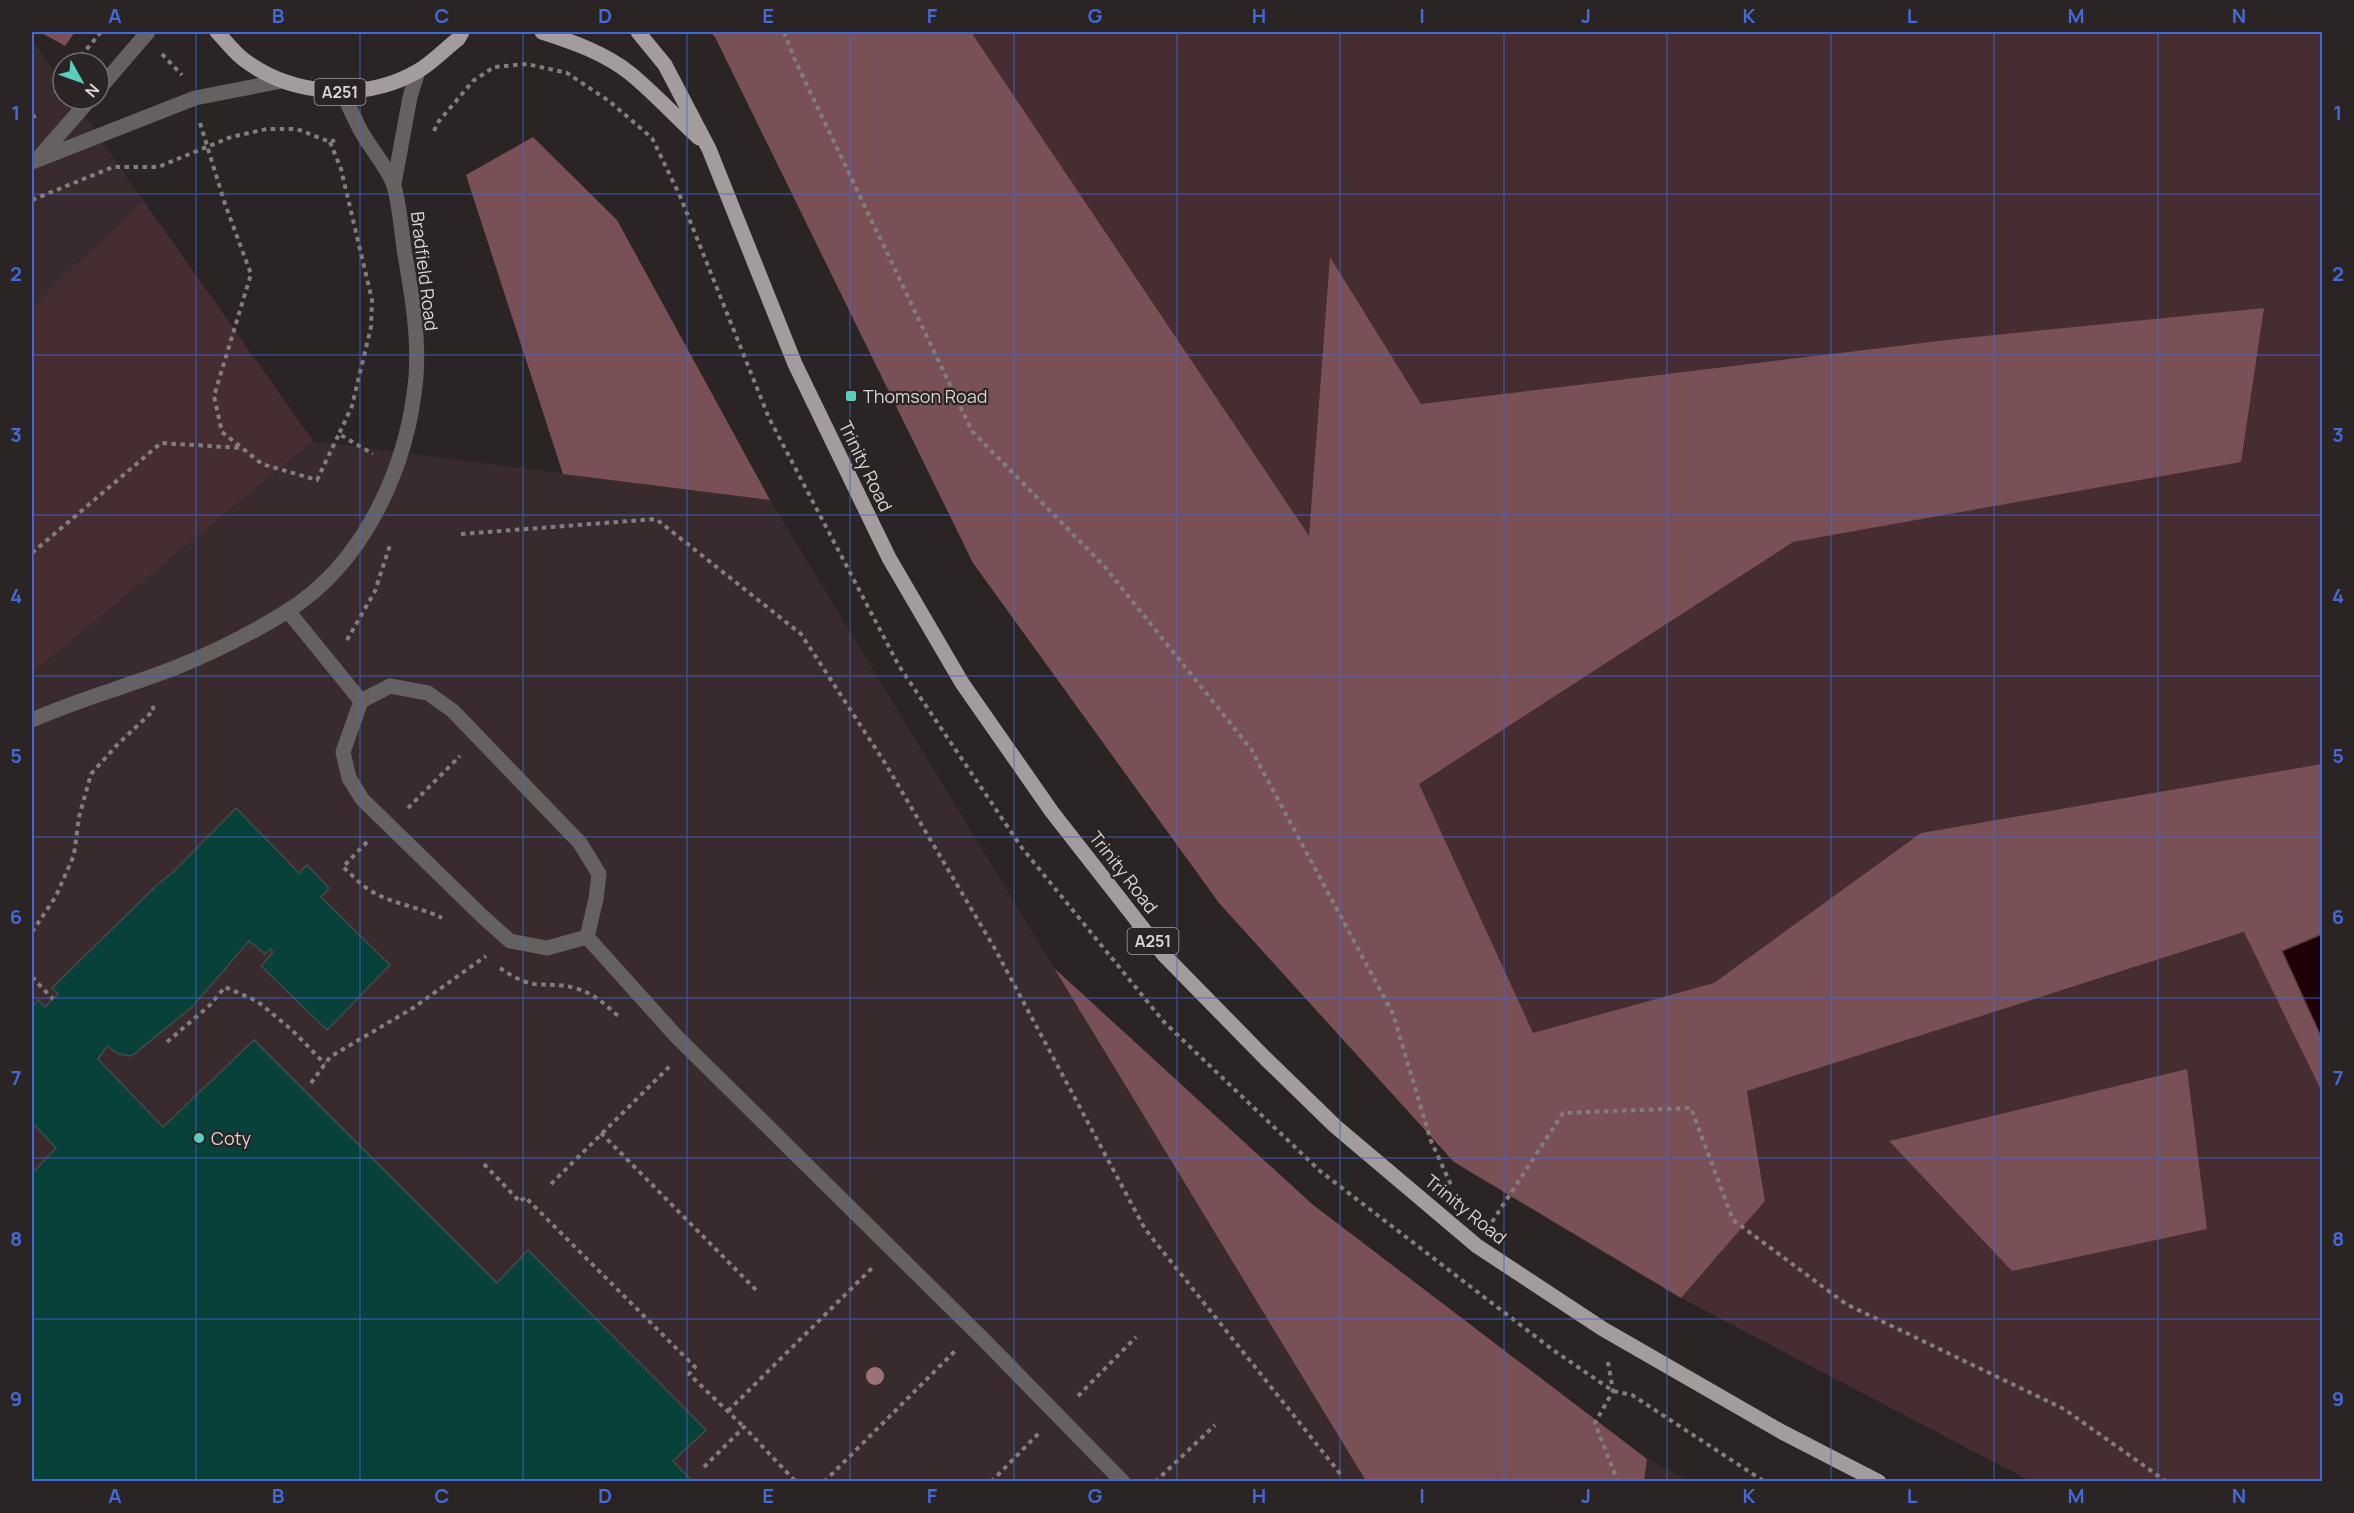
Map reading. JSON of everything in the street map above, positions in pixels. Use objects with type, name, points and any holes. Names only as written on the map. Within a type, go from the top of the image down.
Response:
[{"type":"main road","name":"A251","points":[[217,32],[243,58],[282,81],[309,89],[342,92],[376,88],[418,71],[460,35],[478,32]]},
{"type":"main road","name":"Trinity Road","points":[[542,32],[599,54],[630,73],[709,149]]},
{"type":"main road","name":"Trinity Road","points":[[638,32],[665,65],[709,149],[795,364],[889,558],[962,683],[1045,803],[1163,954],[1335,1126],[1477,1246],[1603,1329],[1782,1432],[1880,1482]]},
{"type":"lane","points":[[111,75],[148,32]]},
{"type":"lane","points":[[394,184],[410,97],[418,71]]},
{"type":"lane","points":[[35,160],[195,98],[282,81]]},
{"type":"lane","name":"Bradfield Road","points":[[32,720],[176,667],[288,611],[323,583],[344,560],[363,533],[397,468],[416,376],[414,307],[394,184],[361,132],[342,92]]},
{"type":"lane","points":[[35,160],[79,111]]},
{"type":"lane","points":[[288,611],[361,702]]},
{"type":"lane","points":[[390,686],[428,693],[453,711],[580,843],[599,874],[596,899],[587,936],[547,948],[510,941],[362,799],[349,778],[343,752],[361,702],[390,686]]},
{"type":"lane","points":[[587,936],[676,1036],[1123,1482]]},
{"type":"path","points":[[85,51],[101,32]]},
{"type":"path","points":[[784,32],[799,69],[972,431],[1105,567],[1251,749],[1394,1014],[1431,1141],[1454,1193]]},
{"type":"path","points":[[567,73],[609,101],[652,138]]},
{"type":"path","points":[[32,118],[44,106]]},
{"type":"path","points":[[32,200],[113,167],[158,167],[207,145],[225,204],[251,274],[214,396],[222,432],[262,464],[317,480],[352,406],[371,327],[372,300],[342,169],[330,142]]},
{"type":"path","points":[[339,434],[397,468]]},
{"type":"path","points":[[32,553],[161,443],[243,448]]},
{"type":"path","points":[[461,534],[656,519],[801,634],[885,763],[995,949],[1145,1229],[1342,1476]]},
{"type":"path","points":[[328,661],[348,639],[375,591],[391,546],[363,533]]},
{"type":"path","points":[[32,932],[56,896],[74,855],[79,817],[91,774],[117,745],[154,710],[141,679]]},
{"type":"path","points":[[402,812],[464,752]]},
{"type":"path","points":[[343,867],[368,889],[401,904],[428,911],[451,923],[492,961]]},
{"type":"path","points":[[464,934],[482,916]]},
{"type":"path","points":[[311,1083],[330,1057],[413,1008],[486,955]]},
{"type":"path","points":[[497,966],[512,976],[532,984],[555,984],[576,988],[601,1000],[624,1022]]},
{"type":"path","points":[[32,977],[53,999]]},
{"type":"path","points":[[167,1042],[210,1005],[225,987],[257,1000],[292,1030],[325,1064]]},
{"type":"path","points":[[551,1184],[678,1058]]},
{"type":"path","points":[[1477,1246],[1563,1113],[1691,1108],[1733,1220],[1846,1304],[2064,1409],[2167,1482]]},
{"type":"path","points":[[601,1133],[758,1293]]},
{"type":"path","points":[[484,1164],[520,1202],[525,1197],[695,1367],[689,1374],[796,1482]]},
{"type":"path","points":[[728,1411],[891,1248]]},
{"type":"path","points":[[1603,1329],[1613,1391],[1595,1424],[1618,1482]]},
{"type":"path","points":[[1077,1397],[1136,1337]]},
{"type":"path","points":[[824,1482],[961,1345]]},
{"type":"path","points":[[1155,1482],[1215,1425]]},
{"type":"path","points":[[704,1467],[744,1427]]},
{"type":"path","points":[[991,1482],[1044,1428]]},
{"type":"shaded area","points":[[40,32],[75,32],[65,46]]},
{"type":"shaded area","points":[[710,32],[971,32],[1309,536],[1330,257],[1421,404],[1955,339],[2264,308],[2241,462],[1793,542],[1419,784],[1533,1033],[1714,983],[1921,833],[2322,764],[2322,934],[2282,951],[2322,1039],[2322,1092],[2244,932],[1747,1091],[1765,1201],[1681,1298],[1454,1162],[1219,903],[973,563],[715,37]]},
{"type":"shaded area","points":[[862,32],[2322,32],[2322,838],[1464,1083]]},
{"type":"shaded area","points":[[32,39],[51,67],[51,111],[81,111],[143,200],[32,309]]},
{"type":"shaded area","points":[[533,137],[617,220],[770,500],[563,474],[466,175]]},
{"type":"shaded area","points":[[143,200],[313,441],[32,673],[32,307]]},
{"type":"shaded area","points":[[313,441],[770,500],[1366,1481],[32,1482],[32,673]]},
{"type":"shaded area","points":[[2245,932],[2322,1092],[2322,1481],[2030,1481],[1681,1298],[1765,1201],[1747,1091]]},
{"type":"shaded area","points":[[2322,934],[2322,1039],[2282,951]]},
{"type":"shaded area","points":[[1054,968],[1312,1204],[1647,1459],[1644,1481],[1366,1481]]},
{"type":"shaded area","points":[[2187,1069],[2207,1229],[2012,1271],[1889,1141]]},
{"type":"shaded area","points":[[1647,1459],[1690,1481],[1644,1482]]},
{"type":"building","name":"Coty","points":[[236,808],[299,873],[307,865],[329,888],[321,897],[390,965],[327,1030],[261,966],[273,952],[270,949],[265,954],[249,941],[193,1006],[132,1056],[118,1054],[107,1046],[98,1059],[163,1127],[254,1040],[497,1283],[528,1250],[706,1430],[673,1461],[693,1482],[32,1482],[32,1173],[56,1148],[32,1123],[32,1007],[38,1000],[45,1007],[58,994],[52,988]]},
{"type":"place","name":"Thomson Road","points":[[851,396]]},
{"type":"place","name":"Coty","points":[[199,1138]]}]
